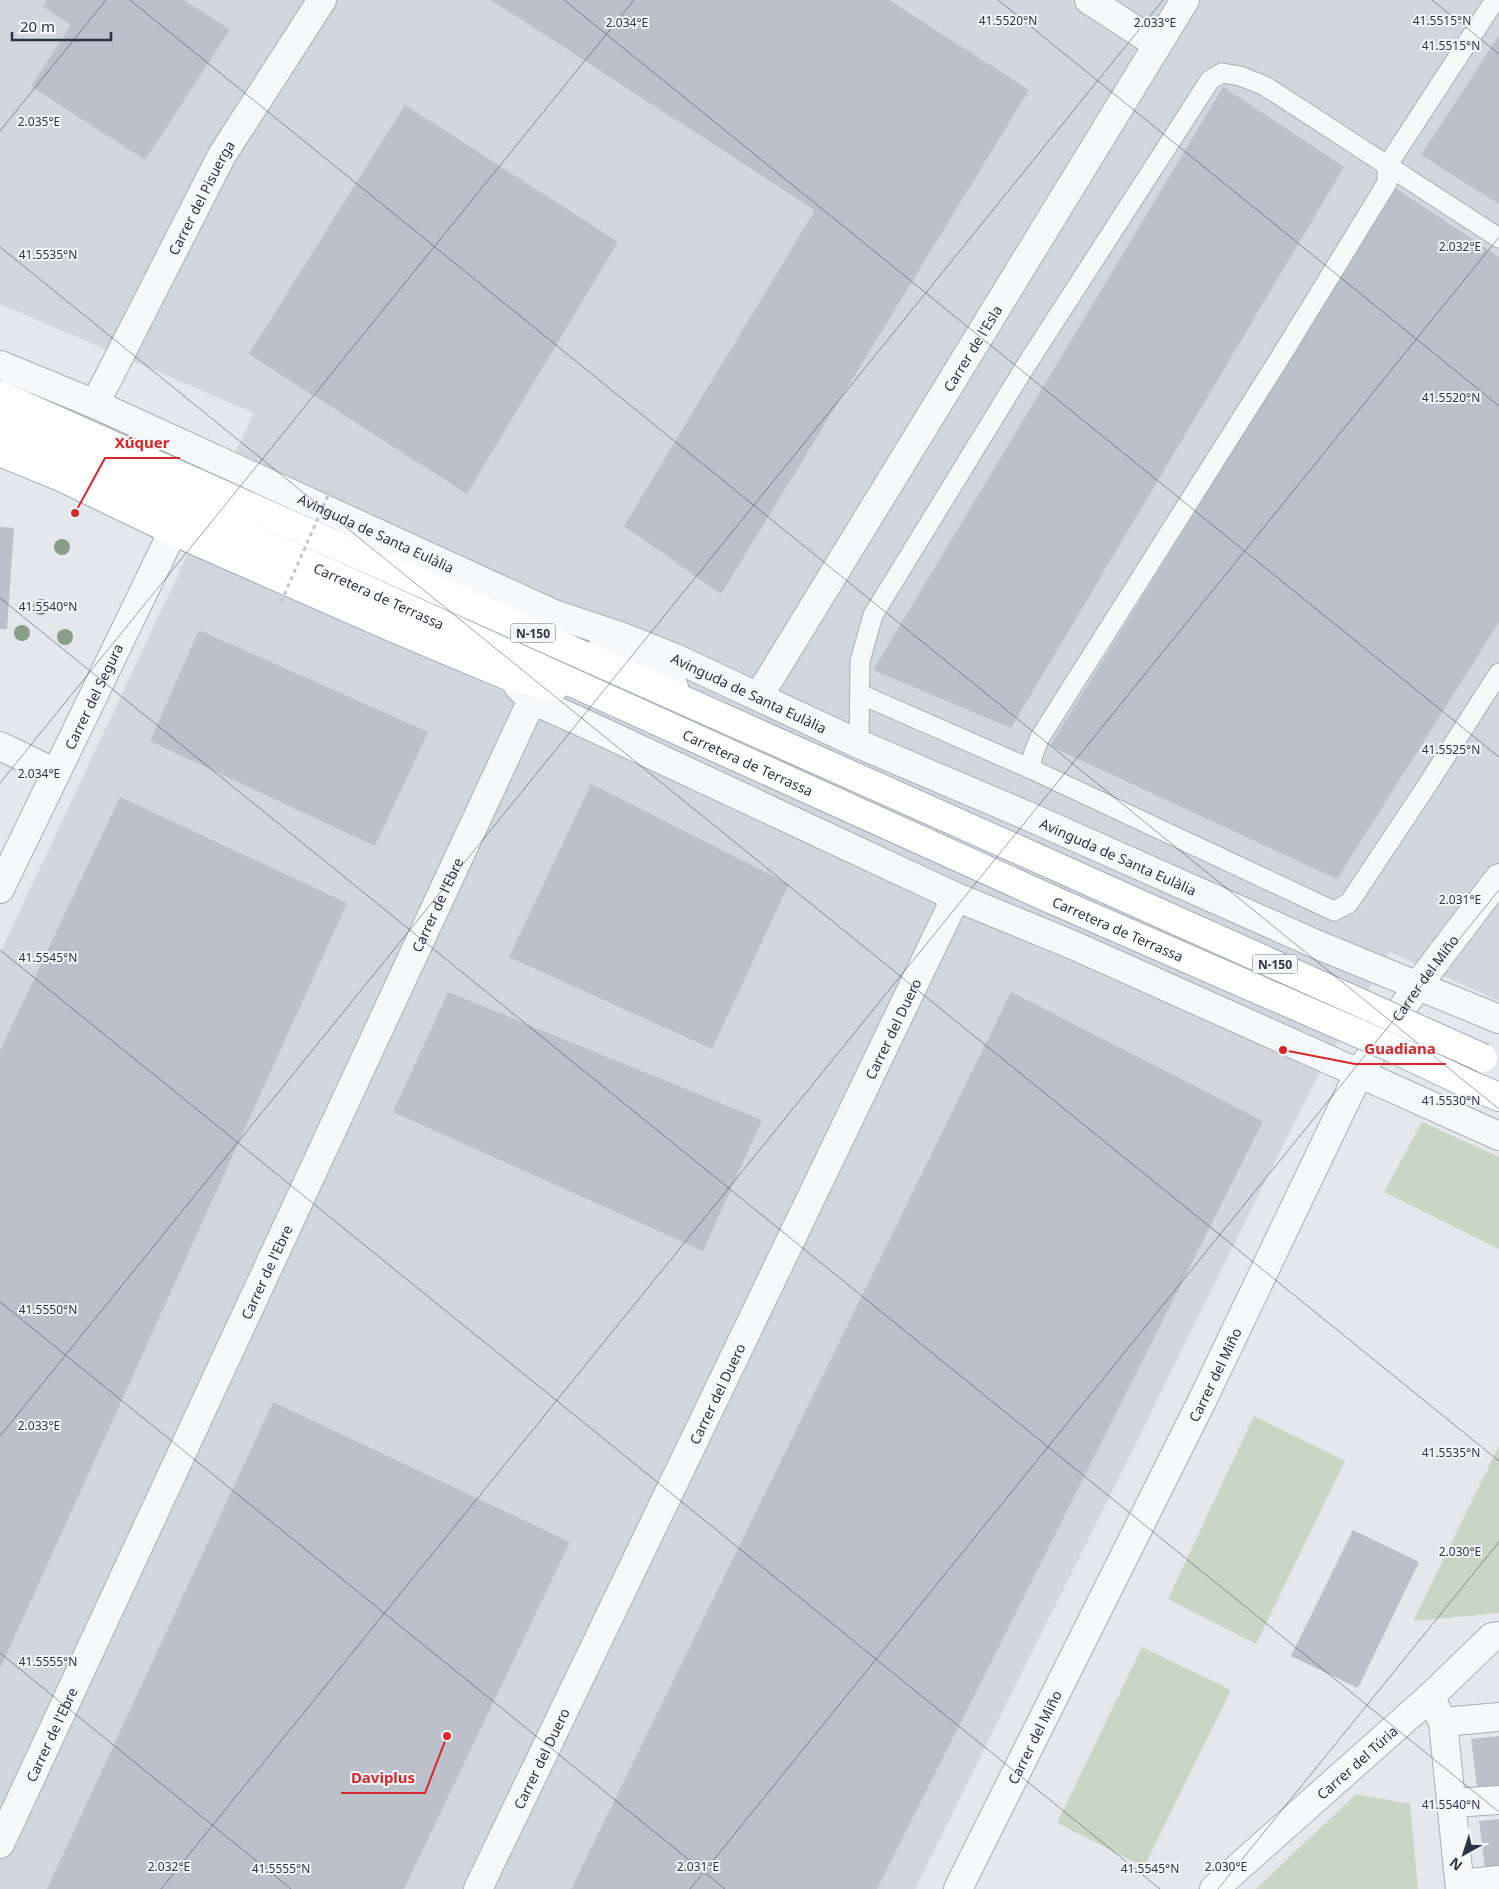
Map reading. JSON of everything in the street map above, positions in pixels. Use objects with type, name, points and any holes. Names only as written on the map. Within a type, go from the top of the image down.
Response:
[{"type":"main road","name":"Carretera de Terrassa","points":[[0,395],[1491,1061]]},
{"type":"main road","name":"Carretera de Terrassa","points":[[0,424],[1053,900],[1392,1048],[1499,1098]]},
{"type":"main road","points":[[0,452],[61,477],[174,531],[398,630],[508,676],[620,704]]},
{"type":"street","name":"Carrer del Pisuerga","points":[[95,404],[222,155],[322,0]]},
{"type":"street","points":[[1089,0],[1157,44]]},
{"type":"street","name":"Carrer de l'Esla","points":[[759,696],[1185,0]]},
{"type":"street","name":"Avinguda de Santa Eulàlia","points":[[0,365],[95,404],[554,614],[620,636],[673,657],[860,744],[1028,816],[1318,945],[1499,1019]]},
{"type":"street","name":"Carrer del Segura","points":[[0,889],[174,531]]},
{"type":"street","name":"Carretera de Terrassa","points":[[554,614],[632,660],[721,718]]},
{"type":"street","points":[[508,676],[532,700],[956,897],[1073,945],[1499,1136]]},
{"type":"street","name":"Carrer de l'Ebre","points":[[0,1844],[532,700]]},
{"type":"street","points":[[0,746],[56,773]]},
{"type":"street","name":"Carrer del Miño","points":[[958,1889],[1201,1403],[1359,1073],[1418,985],[1499,878]]},
{"type":"street","name":"Carrer del Duero","points":[[478,1889],[956,897]]},
{"type":"street","name":"Carrer del Túria","points":[[1214,1889],[1496,1636]]},
{"type":"street","points":[[1430,1697],[1443,1722],[1460,1886],[1499,1880]]},
{"type":"street","points":[[1443,1722],[1499,1717]]},
{"type":"street","points":[[1452,1803],[1499,1800]]},
{"type":"lane","points":[[1031,769],[1032,758],[1039,738],[1276,364],[1388,183],[1387,166],[1495,0]]},
{"type":"lane","points":[[860,744],[860,661],[873,615],[1025,367],[1210,80],[1222,73],[1240,76],[1265,86],[1499,238]]},
{"type":"lane","points":[[860,694],[1031,769],[1334,911],[1349,903],[1499,673]]},
{"type":"path","points":[[281,602],[330,491]]},
{"type":"shaded area","points":[[0,0],[1499,0],[1499,1001],[1390,952],[1315,1081],[915,1889],[0,1889],[0,953],[254,413],[0,304]]},
{"type":"green space","points":[[1422,1122],[1499,1157],[1499,1249],[1384,1192]]},
{"type":"green space","points":[[1254,1416],[1345,1461],[1256,1644],[1168,1599]]},
{"type":"green space","points":[[1499,1446],[1499,1613],[1413,1621]]},
{"type":"green space","points":[[1142,1647],[1231,1690],[1144,1867],[1057,1823]]},
{"type":"green space","points":[[1356,1794],[1410,1804],[1418,1889],[1256,1889]]},
{"type":"building","points":[[47,0],[184,0],[230,30],[145,160],[31,86],[71,25],[43,7]]},
{"type":"building","points":[[491,0],[889,0],[1029,90],[721,594],[624,526],[815,210]]},
{"type":"building","points":[[1499,35],[1499,204],[1421,155]]},
{"type":"building","points":[[1223,87],[1344,167],[1011,728],[873,670]]},
{"type":"building","points":[[405,105],[618,242],[467,494],[249,354]]},
{"type":"building","points":[[1395,188],[1499,257],[1499,622],[1337,879],[1050,746]]},
{"type":"building","points":[[0,527],[14,528],[7,629],[0,629]]},
{"type":"building","points":[[199,630],[428,732],[375,846],[150,741]]},
{"type":"building","points":[[591,784],[789,884],[712,1049],[509,957]]},
{"type":"building","points":[[120,797],[347,903],[0,1669],[0,1051]]},
{"type":"building","points":[[448,992],[762,1120],[703,1251],[393,1112]]},
{"type":"building","points":[[1011,992],[1263,1121],[877,1889],[571,1889]]},
{"type":"building","points":[[273,1402],[570,1542],[404,1889],[47,1889]]},
{"type":"building","points":[[1353,1530],[1419,1562],[1358,1688],[1291,1656]]},
{"type":"building","points":[[1499,1736],[1499,1785],[1477,1787],[1471,1739]]},
{"type":"building","points":[[1499,1819],[1499,1867],[1485,1869],[1479,1821]]},
{"type":"place","name":"Xúquer","points":[[75,513]]},
{"type":"place","name":"Guadiana","points":[[1283,1050]]},
{"type":"place","name":"Daviplus","points":[[447,1736]]}]
